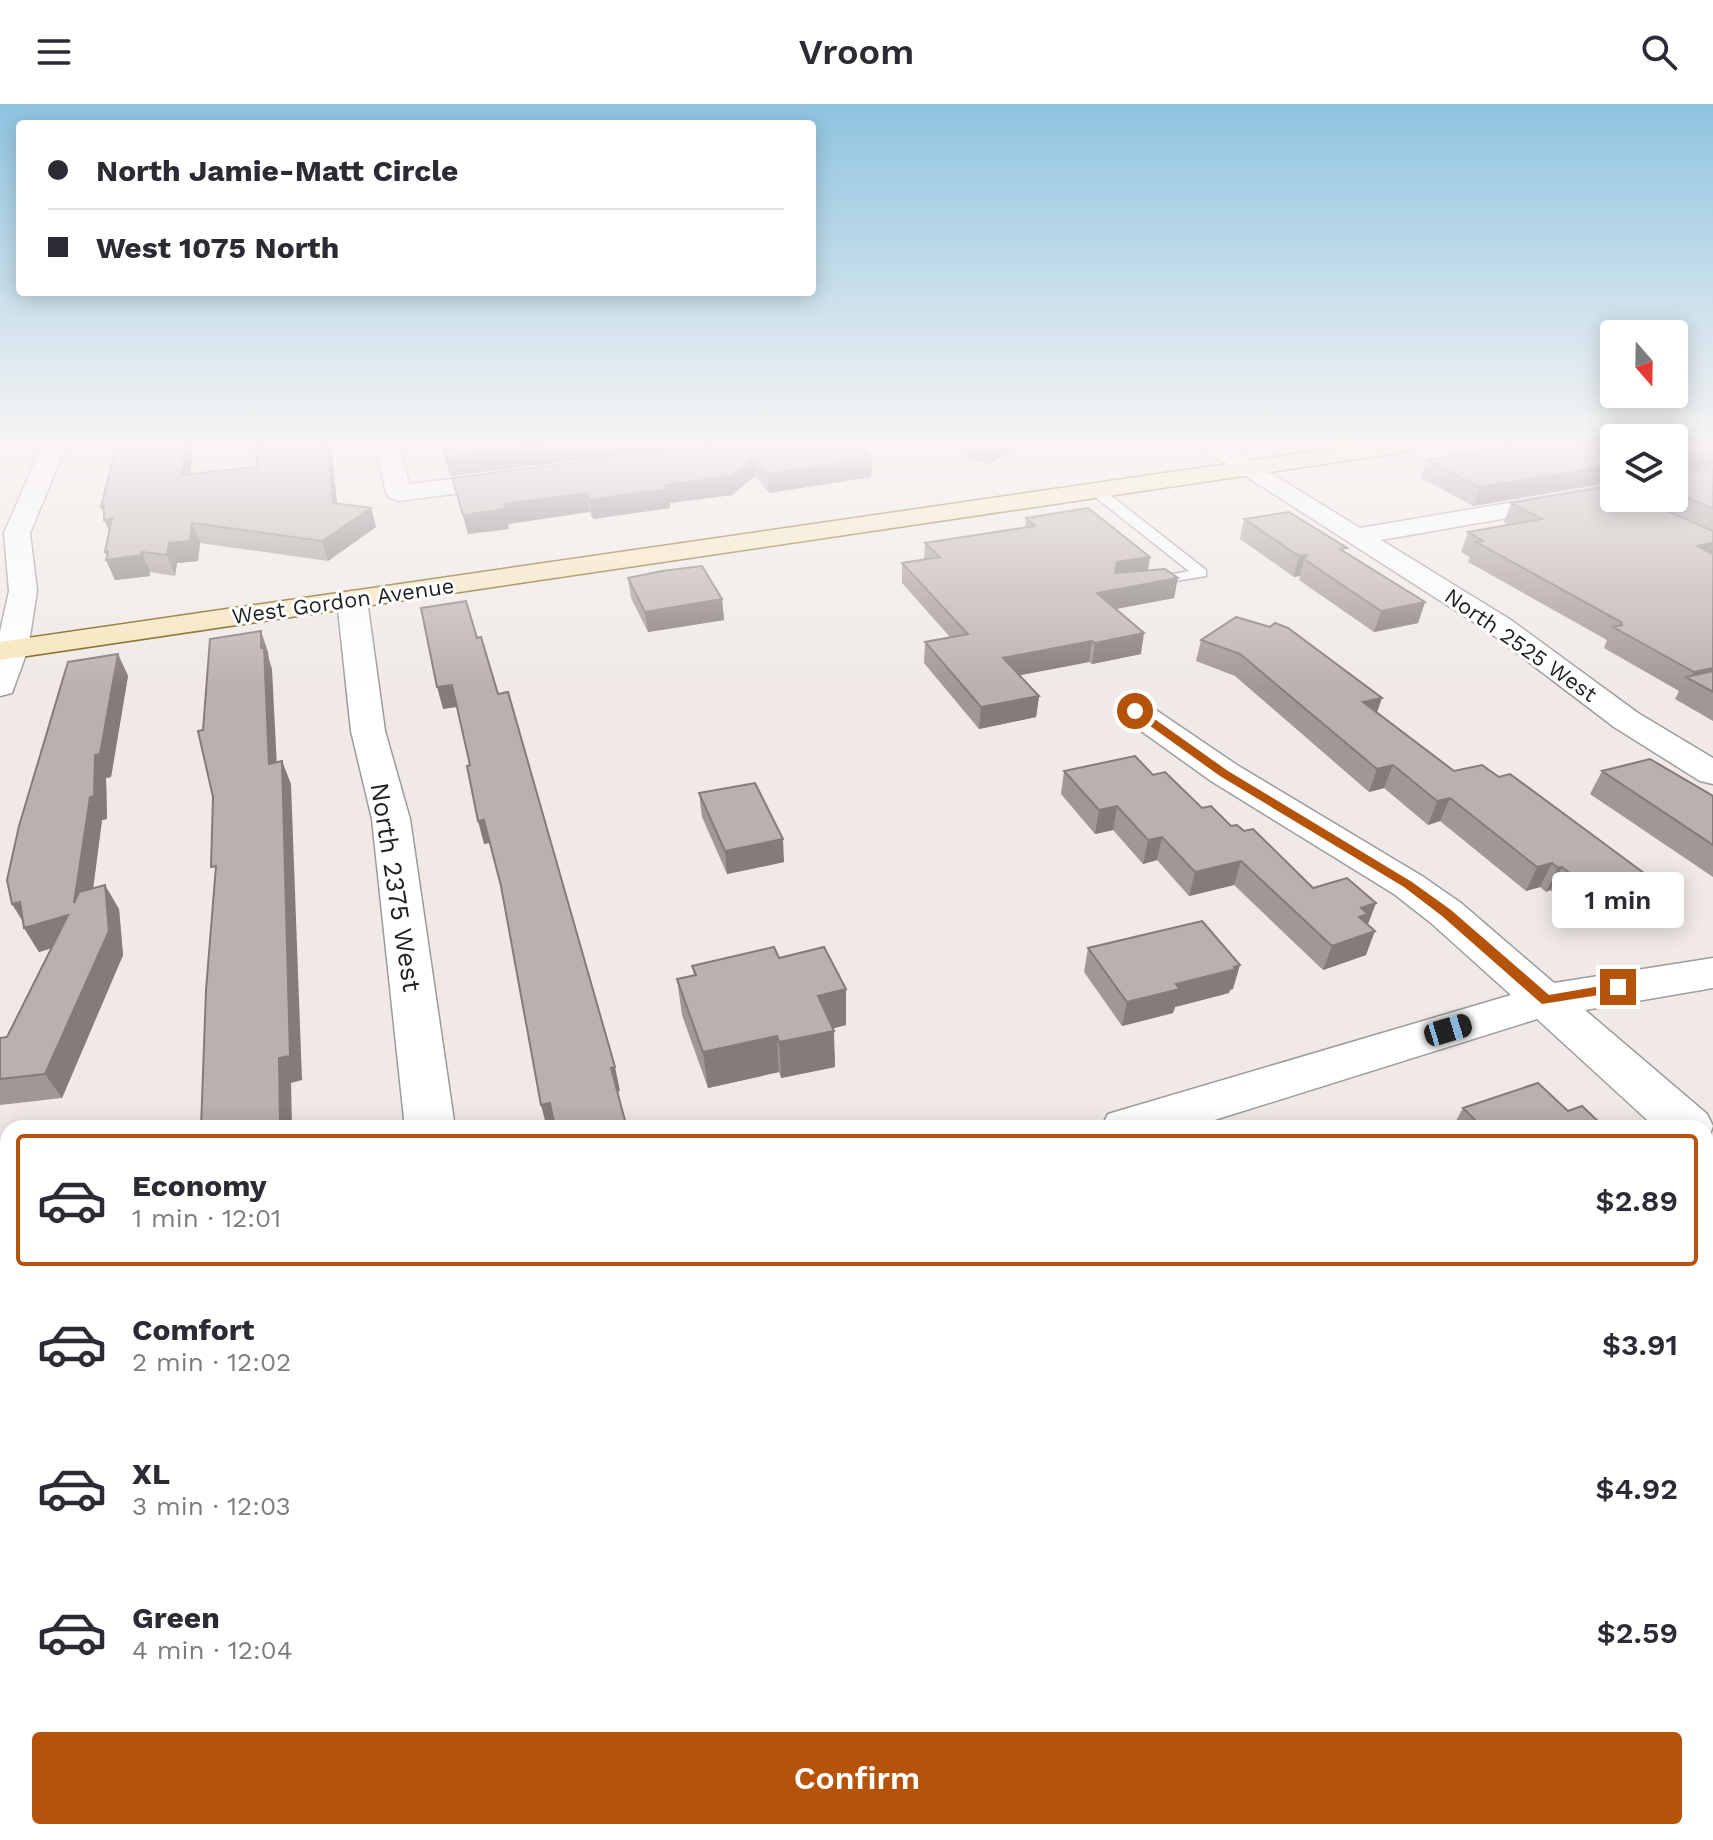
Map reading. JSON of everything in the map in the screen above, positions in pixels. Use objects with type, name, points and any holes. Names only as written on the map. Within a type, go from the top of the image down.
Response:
[{"type":"main road","name":"West Gordon Avenue","points":[[6,650],[845,527]]},
{"type":"street","points":[[0,686],[6,650],[23,591],[17,533],[20,527]]},
{"type":"street","name":"North 2525 West","points":[[1343,527],[1500,626],[1626,720],[1713,773]]},
{"type":"street","points":[[1358,536],[1412,527]]},
{"type":"street","name":"North 2375 West","points":[[352,600],[368,731],[391,819],[429,1120]]},
{"type":"street","points":[[1135,711],[1224,773],[1408,885],[1446,913],[1680,1120]]},
{"type":"street","points":[[1152,1120],[1547,1000],[1713,973]]},
{"type":"lane","points":[[1134,586],[1193,577],[1201,573],[1142,527]]},
{"type":"building","points":[[110,527],[192,527],[190,541],[169,543],[167,555],[142,552],[141,555],[106,560],[108,552],[105,552]]},
{"type":"building","points":[[221,527],[343,527],[322,541]]},
{"type":"building","points":[[1028,527],[1112,527],[1150,557],[1117,562],[1115,573],[1165,569],[1178,578],[1097,593],[1144,633],[1003,658],[1039,696],[981,707],[925,642],[968,634],[902,563],[940,557],[925,543]]},
{"type":"building","points":[[1256,527],[1313,527],[1347,548],[1340,549],[1425,602],[1381,611],[1304,559],[1307,555],[1299,556]]},
{"type":"building","points":[[1496,527],[1704,527],[1713,531],[1713,543],[1697,546],[1713,554],[1713,668],[1694,672],[1613,627],[1622,625],[1621,622],[1476,542],[1483,541],[1468,532]]},
{"type":"building","points":[[702,566],[722,599],[645,612],[628,578],[662,571]]},
{"type":"building","points":[[466,601],[477,638],[481,637],[498,694],[508,692],[615,1067],[611,1068],[625,1120],[553,1120],[550,1103],[541,1105],[501,886],[484,820],[478,821],[467,766],[470,765],[452,685],[437,687],[421,608]]},
{"type":"building","points":[[1236,617],[1270,627],[1275,623],[1288,628],[1382,698],[1363,702],[1454,771],[1482,765],[1499,777],[1510,774],[1648,876],[1593,891],[1562,867],[1558,868],[1552,863],[1537,867],[1450,798],[1437,801],[1393,765],[1377,769],[1240,654],[1201,640]]},
{"type":"building","points":[[261,631],[269,764],[282,761],[290,1056],[279,1058],[280,1120],[201,1120],[206,990],[216,866],[211,867],[213,797],[198,731],[203,730],[210,639]]},
{"type":"building","points":[[118,654],[100,754],[95,755],[94,796],[90,797],[74,903],[79,892],[105,885],[109,931],[45,1074],[0,1079],[0,1038],[7,1037],[68,915],[24,928],[20,902],[12,904],[7,880],[19,826],[68,662]]},
{"type":"building","points":[[1713,671],[1713,692],[1686,677]]},
{"type":"building","points":[[1135,756],[1153,775],[1165,772],[1202,808],[1211,806],[1231,826],[1237,825],[1244,831],[1253,829],[1313,888],[1347,878],[1376,903],[1361,908],[1368,914],[1359,917],[1375,931],[1332,946],[1241,861],[1195,872],[1162,837],[1148,840],[1117,806],[1099,810],[1064,771]]},
{"type":"building","points":[[1650,759],[1713,796],[1713,845],[1602,771]]},
{"type":"building","points":[[755,783],[783,839],[725,851],[699,793]]},
{"type":"building","points":[[1202,921],[1240,965],[1234,967],[1236,969],[1176,984],[1180,989],[1127,1002],[1088,948]]},
{"type":"building","points":[[774,947],[779,958],[824,947],[846,989],[818,996],[834,1031],[779,1042],[777,1036],[703,1052],[677,979],[696,975],[692,966]]},
{"type":"building","points":[[1538,1083],[1568,1111],[1582,1106],[1597,1120],[1475,1120],[1463,1108]]},
{"type":"route","points":[[1135,711],[1224,773],[1408,885],[1446,913],[1547,1000],[1618,987]]}]
